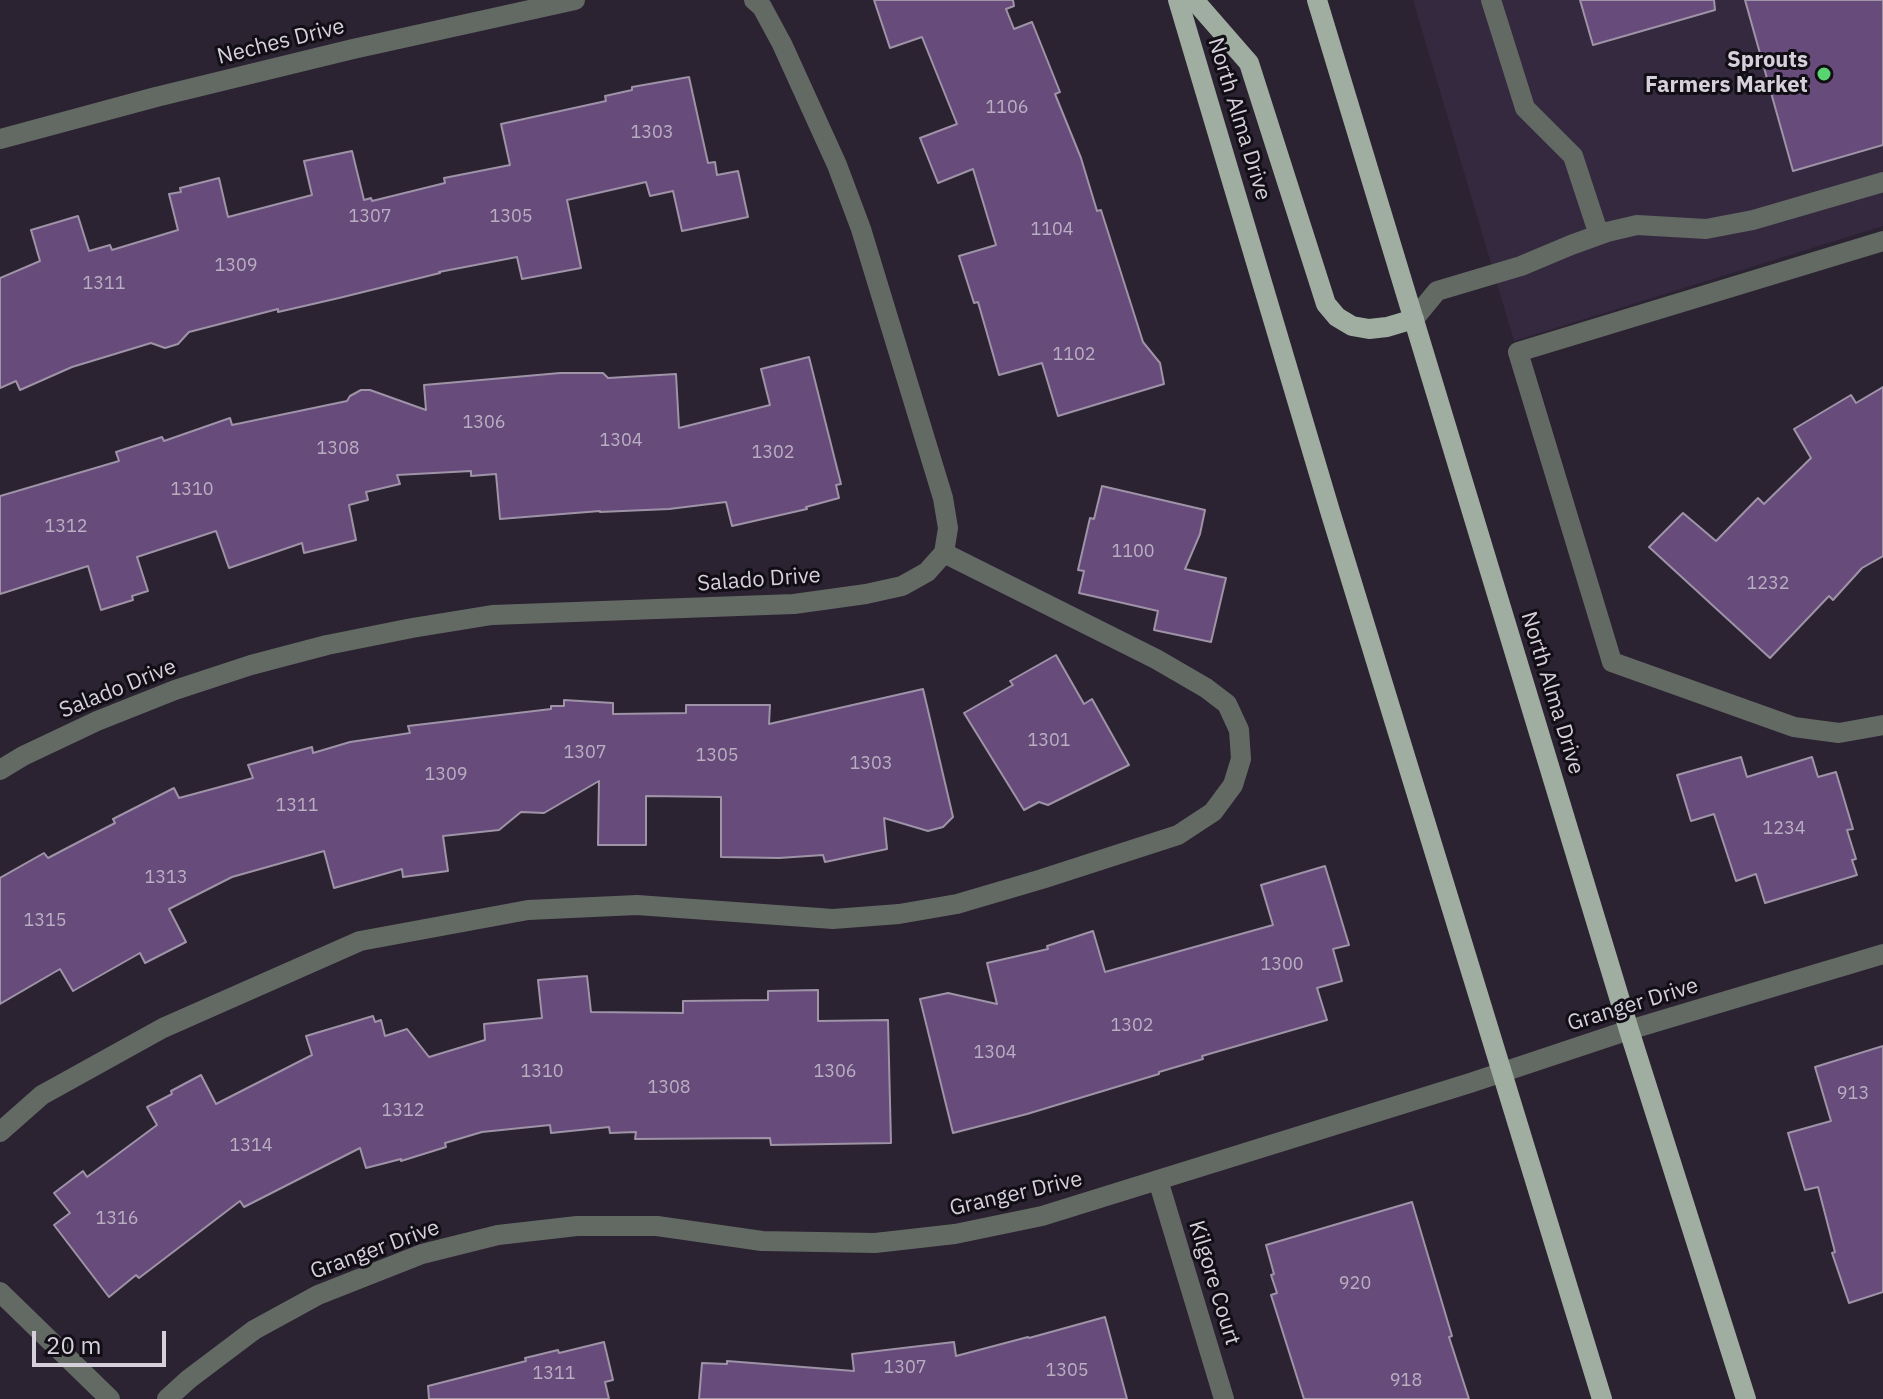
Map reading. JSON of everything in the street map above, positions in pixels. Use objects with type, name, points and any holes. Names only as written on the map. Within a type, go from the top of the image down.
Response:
[{"type":"main road","name":"North Alma Drive","points":[[1178,0],[1335,527],[1602,1399]]},
{"type":"main road","points":[[1194,0],[1249,63],[1326,304],[1337,317],[1352,326],[1369,329],[1414,319]]},
{"type":"main road","name":"North Alma Drive","points":[[1317,0],[1629,1030],[1746,1399]]},
{"type":"street","name":"Neches Drive","points":[[0,139],[292,64],[575,0]]},
{"type":"street","points":[[0,1132],[42,1095],[163,1028],[360,941],[528,910],[637,905],[833,919],[899,914],[957,904],[1178,835],[1213,812],[1233,785],[1241,759],[1239,730],[1227,704],[1156,659],[944,553],[948,528],[943,498],[861,229],[837,165],[782,44],[762,7],[754,0]]},
{"type":"street","points":[[1491,0],[1525,108],[1573,156],[1599,235]]},
{"type":"street","points":[[1414,319],[1437,291],[1521,266],[1599,235],[1637,225],[1706,229],[1753,220],[1883,182]]},
{"type":"street","points":[[1883,241],[1518,352],[1612,662],[1794,727],[1839,733],[1883,725]]},
{"type":"street","name":"Salado Drive","points":[[0,770],[97,721],[175,690],[327,645],[492,615],[794,604],[866,594],[902,586],[927,572],[944,553]]},
{"type":"street","name":"Granger Drive","points":[[167,1399],[254,1330],[318,1295],[422,1254],[498,1235],[577,1226],[657,1226],[762,1241],[875,1243],[955,1234],[1042,1216],[1629,1030],[1883,954]]},
{"type":"street","name":"Kilgore Court","points":[[1158,1180],[1224,1399]]},
{"type":"street","points":[[0,1292],[110,1399]]},
{"type":"shaded area","points":[[1413,0],[1883,0],[1883,226],[1514,341]]},
{"type":"building","points":[[874,0],[1013,0],[1014,6],[1006,9],[1014,29],[1032,22],[1060,92],[1055,94],[1081,158],[1097,211],[1101,210],[1143,342],[1160,363],[1164,384],[1058,416],[1042,363],[999,375],[978,302],[974,303],[959,256],[996,245],[973,169],[938,183],[920,138],[957,124],[922,37],[890,48]]},
{"type":"building","points":[[1580,0],[1714,0],[1715,10],[1593,45]]},
{"type":"building","name":"Sprouts Farmers Market","points":[[1745,0],[1883,0],[1883,145],[1793,171]]},
{"type":"building","points":[[689,77],[708,163],[715,162],[717,175],[738,171],[748,217],[682,231],[673,191],[650,196],[646,182],[567,200],[581,268],[522,279],[517,257],[439,272],[189,332],[178,344],[165,348],[151,343],[72,367],[20,390],[16,381],[0,388],[0,278],[40,261],[31,230],[78,216],[89,251],[110,245],[112,250],[178,230],[169,194],[181,192],[180,188],[219,178],[228,217],[312,195],[304,161],[352,151],[364,200],[371,198],[372,201],[445,183],[444,178],[510,165],[501,124],[606,101],[605,96],[632,90],[632,87]]},
{"type":"building","points":[[809,357],[841,484],[836,485],[839,498],[807,509],[732,526],[726,502],[669,509],[500,519],[496,474],[471,476],[471,471],[397,475],[400,484],[366,492],[368,500],[349,505],[356,540],[304,553],[302,543],[229,568],[216,531],[137,557],[148,591],[132,596],[133,600],[101,610],[88,566],[0,594],[0,496],[119,461],[116,452],[162,437],[164,441],[230,418],[232,425],[347,401],[361,390],[370,390],[426,410],[424,385],[560,373],[603,373],[608,378],[676,374],[679,428],[770,405],[761,369]]},
{"type":"building","points":[[1883,387],[1883,556],[1862,568],[1833,600],[1829,596],[1770,658],[1649,547],[1683,513],[1716,541],[1758,498],[1764,504],[1811,458],[1794,429],[1851,395],[1856,403]]},
{"type":"building","points":[[1102,486],[1205,510],[1200,534],[1185,569],[1226,578],[1211,642],[1154,630],[1158,611],[1079,593],[1084,571],[1078,570],[1090,518],[1094,519]]},
{"type":"building","points":[[1056,655],[1084,704],[1092,699],[1129,765],[1048,805],[1039,802],[1024,810],[964,713],[1013,685],[1010,681]]},
{"type":"building","points":[[923,689],[953,817],[943,827],[928,831],[884,818],[887,849],[825,862],[823,855],[721,857],[721,797],[646,796],[646,845],[598,845],[599,781],[544,813],[521,812],[499,830],[443,836],[448,871],[403,877],[402,869],[334,888],[324,851],[232,877],[169,909],[186,942],[145,963],[140,953],[73,991],[60,969],[0,1004],[0,878],[44,853],[48,858],[115,823],[113,819],[174,788],[179,798],[253,778],[248,765],[312,747],[313,753],[350,742],[410,733],[408,726],[551,709],[551,706],[564,706],[564,700],[613,703],[613,714],[686,713],[686,705],[770,705],[769,724]]},
{"type":"building","points":[[1741,757],[1747,777],[1812,757],[1818,777],[1836,772],[1853,829],[1847,830],[1856,859],[1852,860],[1857,875],[1765,903],[1756,874],[1736,881],[1714,814],[1691,821],[1677,775]]},
{"type":"building","points":[[1325,866],[1349,945],[1333,949],[1342,981],[1317,988],[1327,1020],[1202,1056],[1203,1059],[1159,1074],[1027,1114],[953,1133],[920,999],[948,993],[997,1004],[987,963],[1048,949],[1047,946],[1093,931],[1105,972],[1273,925],[1261,885]]},
{"type":"building","points":[[587,976],[591,1012],[683,1013],[683,1001],[768,1000],[768,991],[818,990],[818,1021],[888,1020],[891,1143],[771,1145],[770,1138],[635,1139],[636,1132],[610,1133],[609,1127],[551,1133],[550,1125],[482,1132],[401,1161],[366,1168],[360,1148],[244,1207],[240,1201],[139,1278],[136,1275],[109,1297],[54,1225],[70,1213],[54,1193],[83,1171],[87,1177],[157,1125],[147,1107],[201,1075],[216,1104],[312,1055],[306,1036],[373,1016],[375,1022],[381,1020],[385,1036],[407,1029],[429,1057],[485,1040],[484,1024],[542,1018],[538,980]]},
{"type":"building","points":[[1883,1046],[1883,1292],[1849,1303],[1832,1253],[1835,1252],[1818,1187],[1805,1190],[1788,1133],[1831,1121],[1815,1067]]},
{"type":"building","points":[[1412,1202],[1469,1399],[1304,1399],[1271,1295],[1277,1293],[1266,1245]]},
{"type":"building","points":[[1105,1317],[1127,1399],[699,1399],[702,1363],[727,1364],[727,1361],[854,1371],[852,1354],[954,1342],[956,1356]]},
{"type":"building","points":[[604,1342],[613,1380],[605,1382],[609,1399],[429,1399],[428,1386],[526,1361],[525,1358]]},
{"type":"place","name":"Sprouts Farmers Market","points":[[1824,74]]}]
